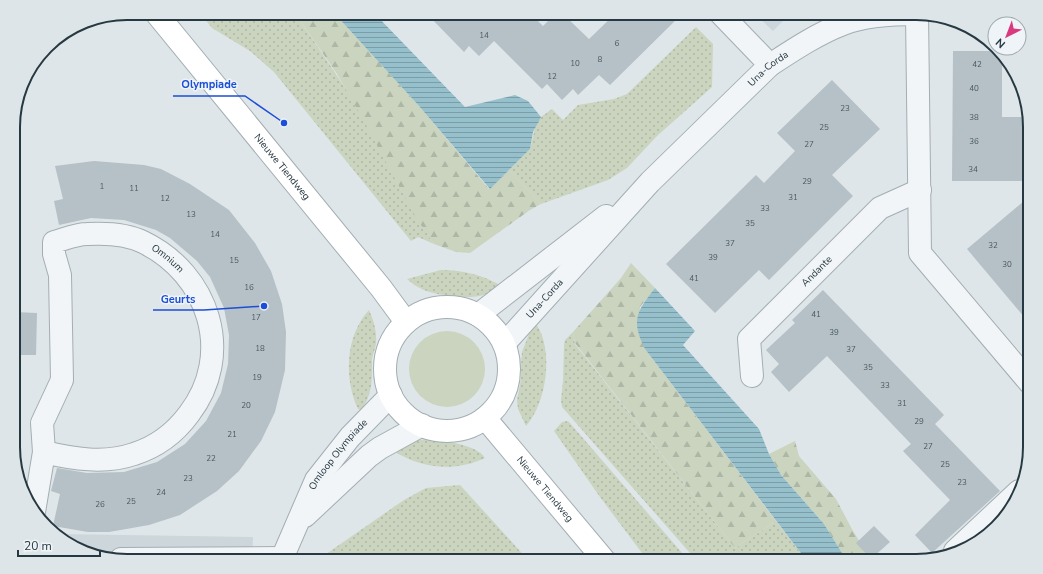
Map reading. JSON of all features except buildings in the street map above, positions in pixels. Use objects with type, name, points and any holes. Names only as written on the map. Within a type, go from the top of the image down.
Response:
[{"type":"street","name":"Nieuwe Tiendweg","points":[[162,20],[381,288],[406,322]]},
{"type":"street","points":[[727,20],[770,65]]},
{"type":"street","name":"Una-Corda","points":[[504,344],[650,182],[770,65],[844,24],[863,20]]},
{"type":"street","points":[[918,20],[920,253],[1023,375]]},
{"type":"street","name":"Una-Corda","points":[[478,315],[650,182]]},
{"type":"street","name":"Andante","points":[[752,376],[749,339],[880,208],[920,190]]},
{"type":"street","name":"Omnium","points":[[35,503],[44,452],[42,423],[62,380],[60,275],[54,254],[54,242],[85,234],[116,234],[142,242],[166,256],[186,273],[202,300],[210,325],[213,354],[209,377],[198,402],[181,426],[159,443],[134,455],[92,459],[62,456],[44,452]]},
{"type":"street","points":[[441,307],[460,308],[478,315],[494,327],[504,344],[509,364],[507,384],[499,402],[485,418],[466,428],[455,430],[432,429],[422,425],[404,413],[391,395],[386,376],[386,356],[393,338],[406,322],[422,312],[441,307]]},
{"type":"street","name":"Omloop Olympiade","points":[[284,554],[316,480],[350,437],[391,395]]},
{"type":"street","name":"Nieuwe Tiendweg","points":[[485,418],[599,554]]},
{"type":"street","name":"Omloop Olympiade","points":[[298,523],[369,456],[380,448],[422,425]]},
{"type":"street","points":[[964,543],[1009,500]]},
{"type":"shaded area","points":[[761,20],[784,20],[773,31]]},
{"type":"shaded area","points":[[65,534],[253,537],[252,554],[127,554],[113,553],[86,546]]},
{"type":"green space","points":[[206,20],[300,20],[357,107],[407,199],[434,244],[418,237],[411,241],[274,72],[250,51],[212,28]]},
{"type":"green space","points":[[300,20],[340,20],[419,106],[489,189],[509,170],[541,204],[530,210],[470,253],[456,252],[434,244],[415,216],[337,74]]},
{"type":"green space","points":[[696,27],[713,44],[712,87],[657,136],[627,168],[608,180],[541,204],[509,170],[530,149],[536,124],[541,117],[552,109],[563,120],[578,105],[614,99],[627,94]]},
{"type":"green space","points":[[631,263],[655,288],[640,307],[645,349],[776,521],[735,548],[575,343],[573,332],[621,278]]},
{"type":"green space","points":[[441,270],[473,274],[502,286],[482,295],[473,297],[458,297],[432,293],[416,286],[407,279]]},
{"type":"green space","points":[[369,310],[375,327],[376,344],[372,359],[372,380],[370,392],[361,410],[358,409],[350,385],[349,358],[355,332],[361,320]]},
{"type":"green space","points":[[536,324],[542,335],[545,347],[546,376],[539,404],[526,426],[518,409],[517,400],[521,379],[522,352],[529,334]]},
{"type":"green space","points":[[447,331],[461,334],[474,342],[482,355],[485,369],[482,383],[474,396],[461,404],[447,407],[433,404],[420,396],[412,383],[409,369],[412,355],[420,342],[433,334]]},
{"type":"green space","points":[[573,332],[575,344],[735,548],[776,521],[802,554],[691,554],[562,407],[561,400],[565,340]]},
{"type":"green space","points":[[562,422],[569,422],[683,554],[643,554],[600,497],[554,431]]},
{"type":"green space","points":[[414,440],[441,441],[463,445],[472,448],[485,458],[451,467],[427,465],[416,462],[394,451]]},
{"type":"green space","points":[[795,441],[799,456],[836,499],[868,554],[843,554],[824,524],[781,475],[769,454]]},
{"type":"green space","points":[[460,485],[523,554],[326,554],[404,500],[426,488]]},
{"type":"water","points":[[340,20],[381,20],[465,107],[515,95],[528,101],[541,117],[533,132],[530,149],[490,189],[419,106]]},
{"type":"water","points":[[655,288],[695,331],[683,345],[759,429],[769,454],[781,475],[824,524],[843,554],[802,554],[645,349],[637,324],[643,304]]},
{"type":"place","name":"Olympiade","points":[[284,123]]},
{"type":"place","name":"Geurts","points":[[264,306]]}]
